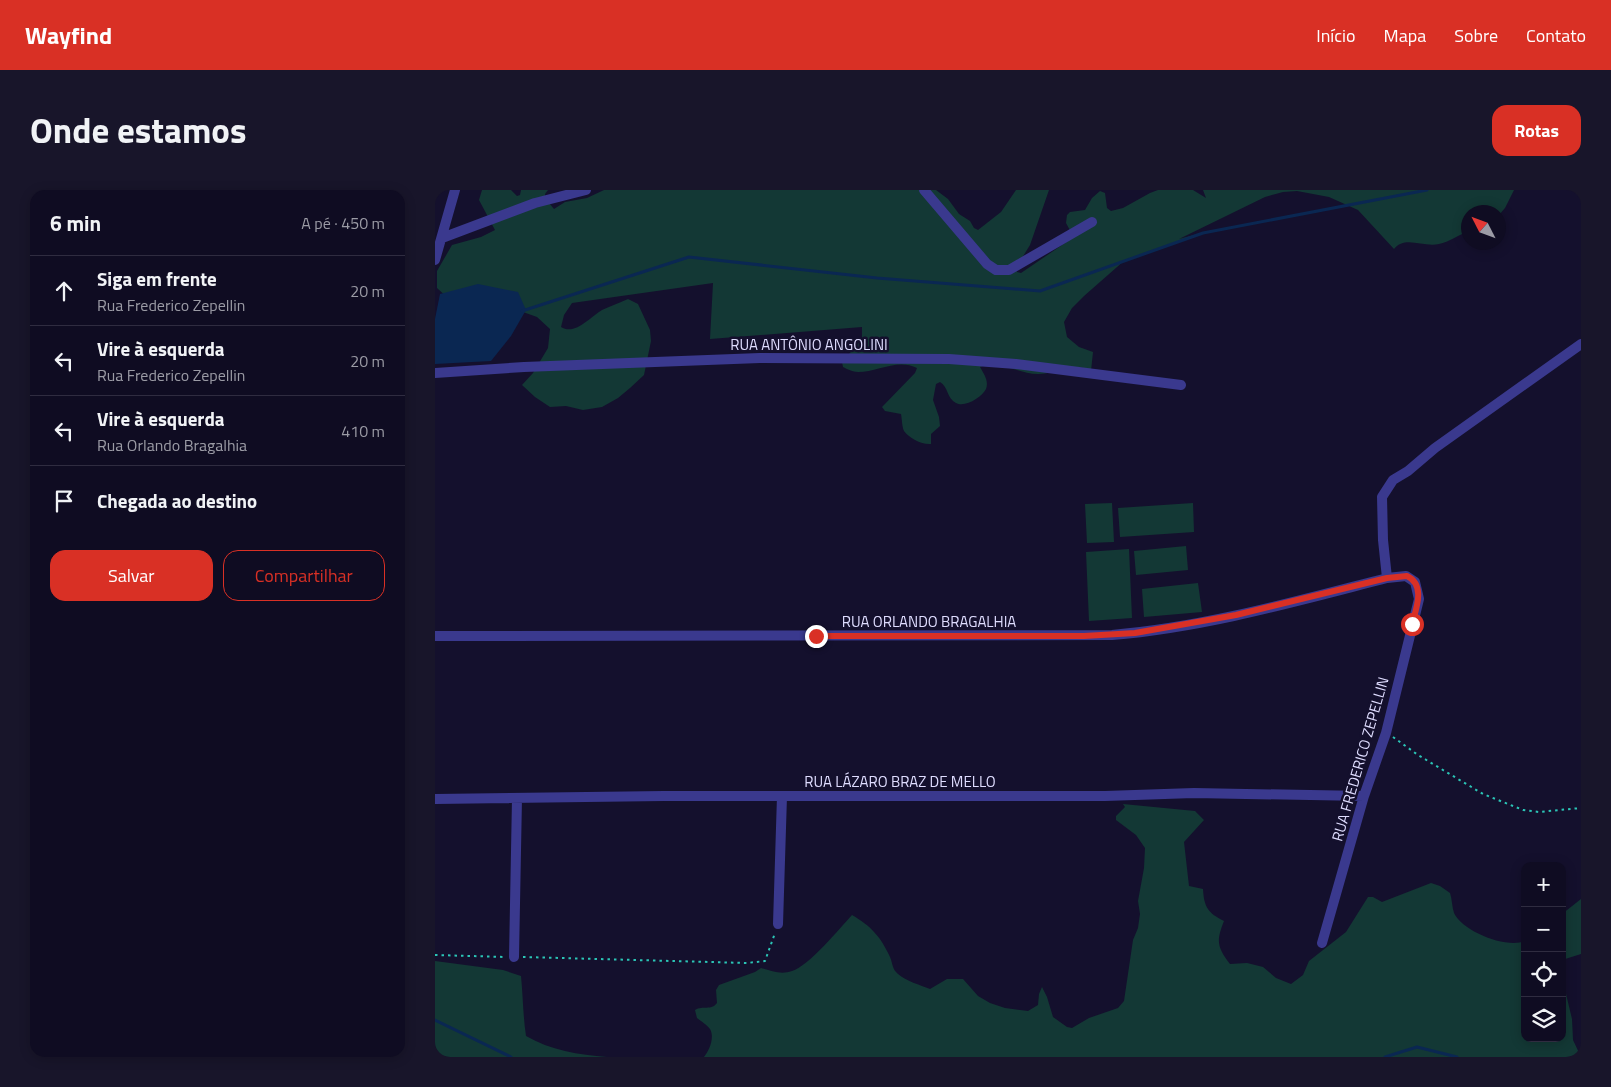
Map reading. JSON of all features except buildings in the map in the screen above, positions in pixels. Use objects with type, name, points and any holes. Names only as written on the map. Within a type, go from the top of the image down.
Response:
[{"type":"street","points":[[435,260],[455,190]]},
{"type":"street","points":[[442,238],[535,204],[586,190]]},
{"type":"street","points":[[924,190],[987,264],[996,270],[1009,270],[1092,222]]},
{"type":"street","points":[[1387,578],[1383,540],[1382,496],[1393,480],[1581,344]]},
{"type":"street","name":"RUA ANTÔNIO ANGOLINI","points":[[435,374],[524,367],[760,358],[949,359],[1016,364],[1181,384]]},
{"type":"street","name":"RUA FREDERICO ZEPELLIN","points":[[1322,943],[1364,796],[1386,733],[1419,599],[1415,582],[1411,578],[1407,576],[1387,578]]},
{"type":"street","name":"RUA ORLANDO BRAGALHIA","points":[[435,636],[1112,635],[1161,629],[1236,615],[1387,578]]},
{"type":"street","name":"RUA LÁZARO BRAZ DE MELLO","points":[[435,799],[1105,796],[1194,793],[1364,796]]},
{"type":"street","points":[[778,924],[782,796]]},
{"type":"street","points":[[514,957],[517,798]]},
{"type":"path","points":[[1386,733],[1418,755],[1483,794],[1514,807],[1539,812],[1581,808]]},
{"type":"path","points":[[435,955],[747,963],[765,961],[778,924]]},
{"type":"green space","points":[[482,190],[511,190],[517,196],[520,195],[521,190],[548,190],[545,198],[554,209],[565,202],[587,198],[604,190],[936,190],[948,199],[959,214],[970,221],[974,228],[978,230],[1001,212],[1016,190],[1049,190],[1030,245],[1017,266],[1017,272],[1021,273],[1068,241],[1072,234],[1066,223],[1067,215],[1070,212],[1085,210],[1092,198],[1100,191],[1105,193],[1107,208],[1111,211],[1123,208],[1158,190],[1193,190],[1206,198],[1203,190],[1514,190],[1506,206],[1461,205],[1461,234],[1450,240],[1433,245],[1409,242],[1398,245],[1394,249],[1358,210],[1329,197],[1297,191],[1283,192],[1265,197],[1179,239],[1201,233],[1125,260],[1072,308],[1064,322],[1067,337],[1079,347],[1093,352],[1091,371],[1078,367],[1038,374],[987,365],[980,367],[986,380],[986,389],[977,398],[964,404],[953,401],[943,384],[940,382],[936,384],[933,400],[940,426],[931,434],[931,444],[916,440],[906,434],[903,429],[901,414],[885,411],[882,407],[915,373],[917,368],[902,364],[858,372],[843,367],[842,362],[862,339],[862,327],[710,339],[713,283],[572,303],[564,315],[561,327],[566,329],[577,327],[602,310],[628,299],[638,304],[650,330],[651,341],[644,375],[618,398],[602,407],[583,410],[566,406],[550,407],[522,385],[533,373],[548,348],[550,329],[537,317],[523,312],[450,300],[437,288],[437,271],[452,245],[481,237],[495,230],[479,200]]},
{"type":"green space","points":[[1112,503],[1114,542],[1087,543],[1085,504]]},
{"type":"green space","points":[[1193,503],[1194,532],[1120,537],[1118,508]]},
{"type":"green space","points":[[1186,546],[1188,570],[1136,575],[1134,551]]},
{"type":"green space","points":[[1129,549],[1132,618],[1089,621],[1086,552]]},
{"type":"green space","points":[[1198,583],[1202,612],[1144,617],[1142,589]]},
{"type":"green space","points":[[1123,804],[1195,811],[1204,820],[1184,842],[1189,886],[1203,889],[1204,900],[1208,909],[1224,921],[1219,944],[1222,953],[1230,964],[1247,963],[1263,967],[1276,978],[1291,984],[1303,975],[1309,961],[1346,932],[1368,897],[1373,897],[1382,902],[1431,883],[1440,886],[1450,893],[1454,913],[1459,920],[1475,932],[1507,943],[1521,942],[1521,1042],[1566,1042],[1566,994],[1572,1019],[1573,1040],[1581,1057],[704,1057],[711,1044],[712,1036],[710,1029],[697,1018],[695,1010],[712,1007],[717,1003],[716,990],[719,985],[761,968],[784,973],[799,968],[824,946],[852,915],[865,923],[879,938],[898,974],[909,981],[930,989],[947,979],[963,979],[978,996],[990,1003],[1005,1008],[1028,1011],[1038,1005],[1042,987],[1053,1017],[1067,1027],[1072,1028],[1089,1018],[1118,1008],[1124,1001],[1133,940],[1138,928],[1140,914],[1138,901],[1144,868],[1145,848],[1136,835],[1116,820],[1116,816],[1125,807]]},
{"type":"green space","points":[[1581,899],[1581,954],[1566,959],[1566,952],[1566,911]]},
{"type":"green space","points":[[435,961],[503,970],[521,976],[526,1036],[545,1045],[565,1051],[607,1057],[435,1057]]},
{"type":"water","points":[[478,284],[518,292],[526,310],[511,336],[491,361],[435,364],[435,319],[440,294]]},
{"type":"waterway","points":[[522,311],[689,257],[877,278],[1040,291],[1203,233],[1427,190]]},
{"type":"waterway","points":[[435,1020],[511,1057]]},
{"type":"waterway","points":[[1385,1057],[1417,1047],[1457,1057]]},
{"type":"route","points":[[816,636],[1084,636],[1135,633],[1236,615],[1387,578],[1407,576],[1415,582],[1419,599],[1412,624]]}]
